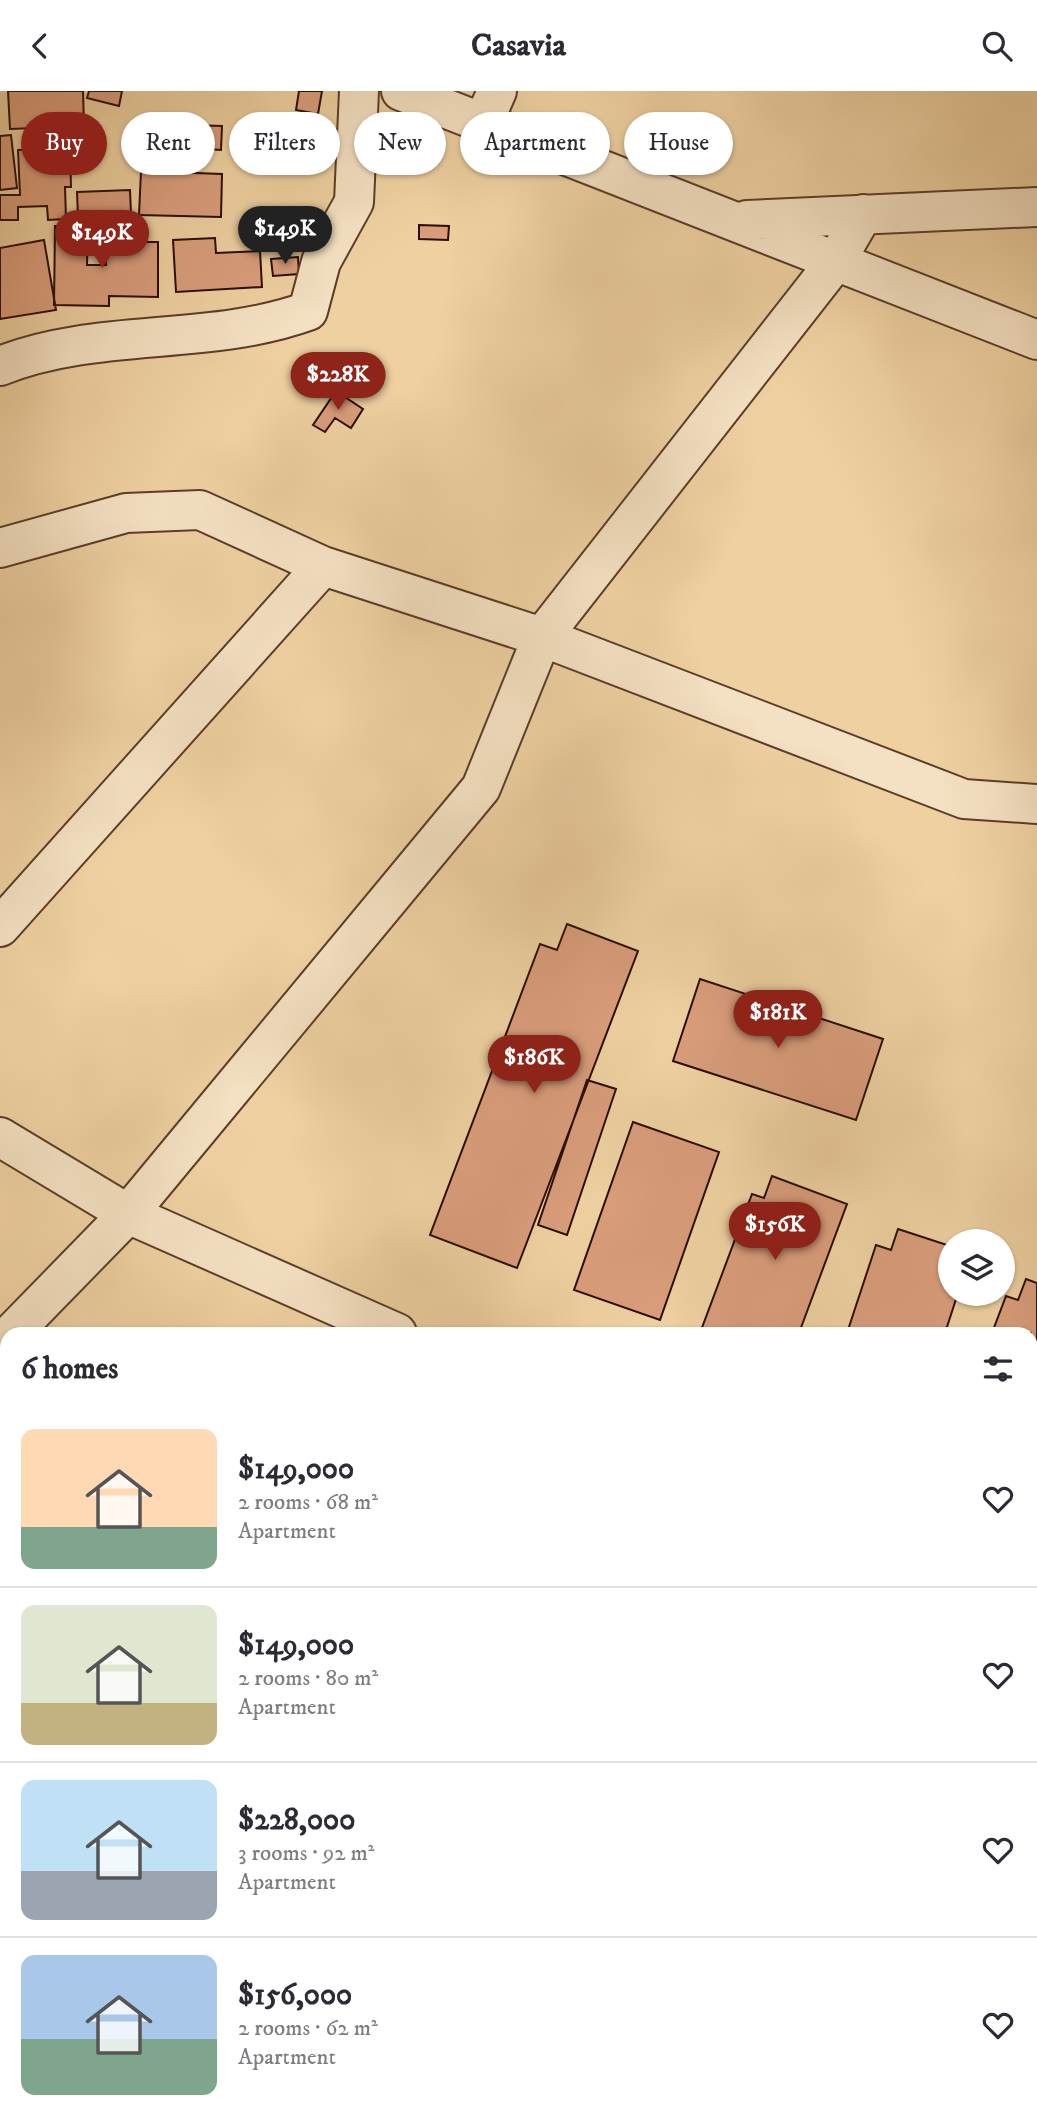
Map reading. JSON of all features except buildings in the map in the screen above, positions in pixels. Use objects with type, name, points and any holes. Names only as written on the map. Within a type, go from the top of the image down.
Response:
[{"type":"street","points":[[0,366],[34,352],[207,333],[308,311],[321,262],[354,202],[359,91]]},
{"type":"street","points":[[401,91],[490,107],[730,220],[1037,340]]},
{"type":"street","points":[[730,220],[1037,207]]},
{"type":"street","points":[[18,1327],[128,1214],[481,788],[542,637],[836,261],[863,214]]},
{"type":"street","points":[[0,548],[126,513],[200,510],[323,566],[542,637],[964,799],[1037,804]]},
{"type":"street","points":[[0,927],[323,566]]},
{"type":"street","points":[[0,1137],[128,1214],[370,1327]]}]
